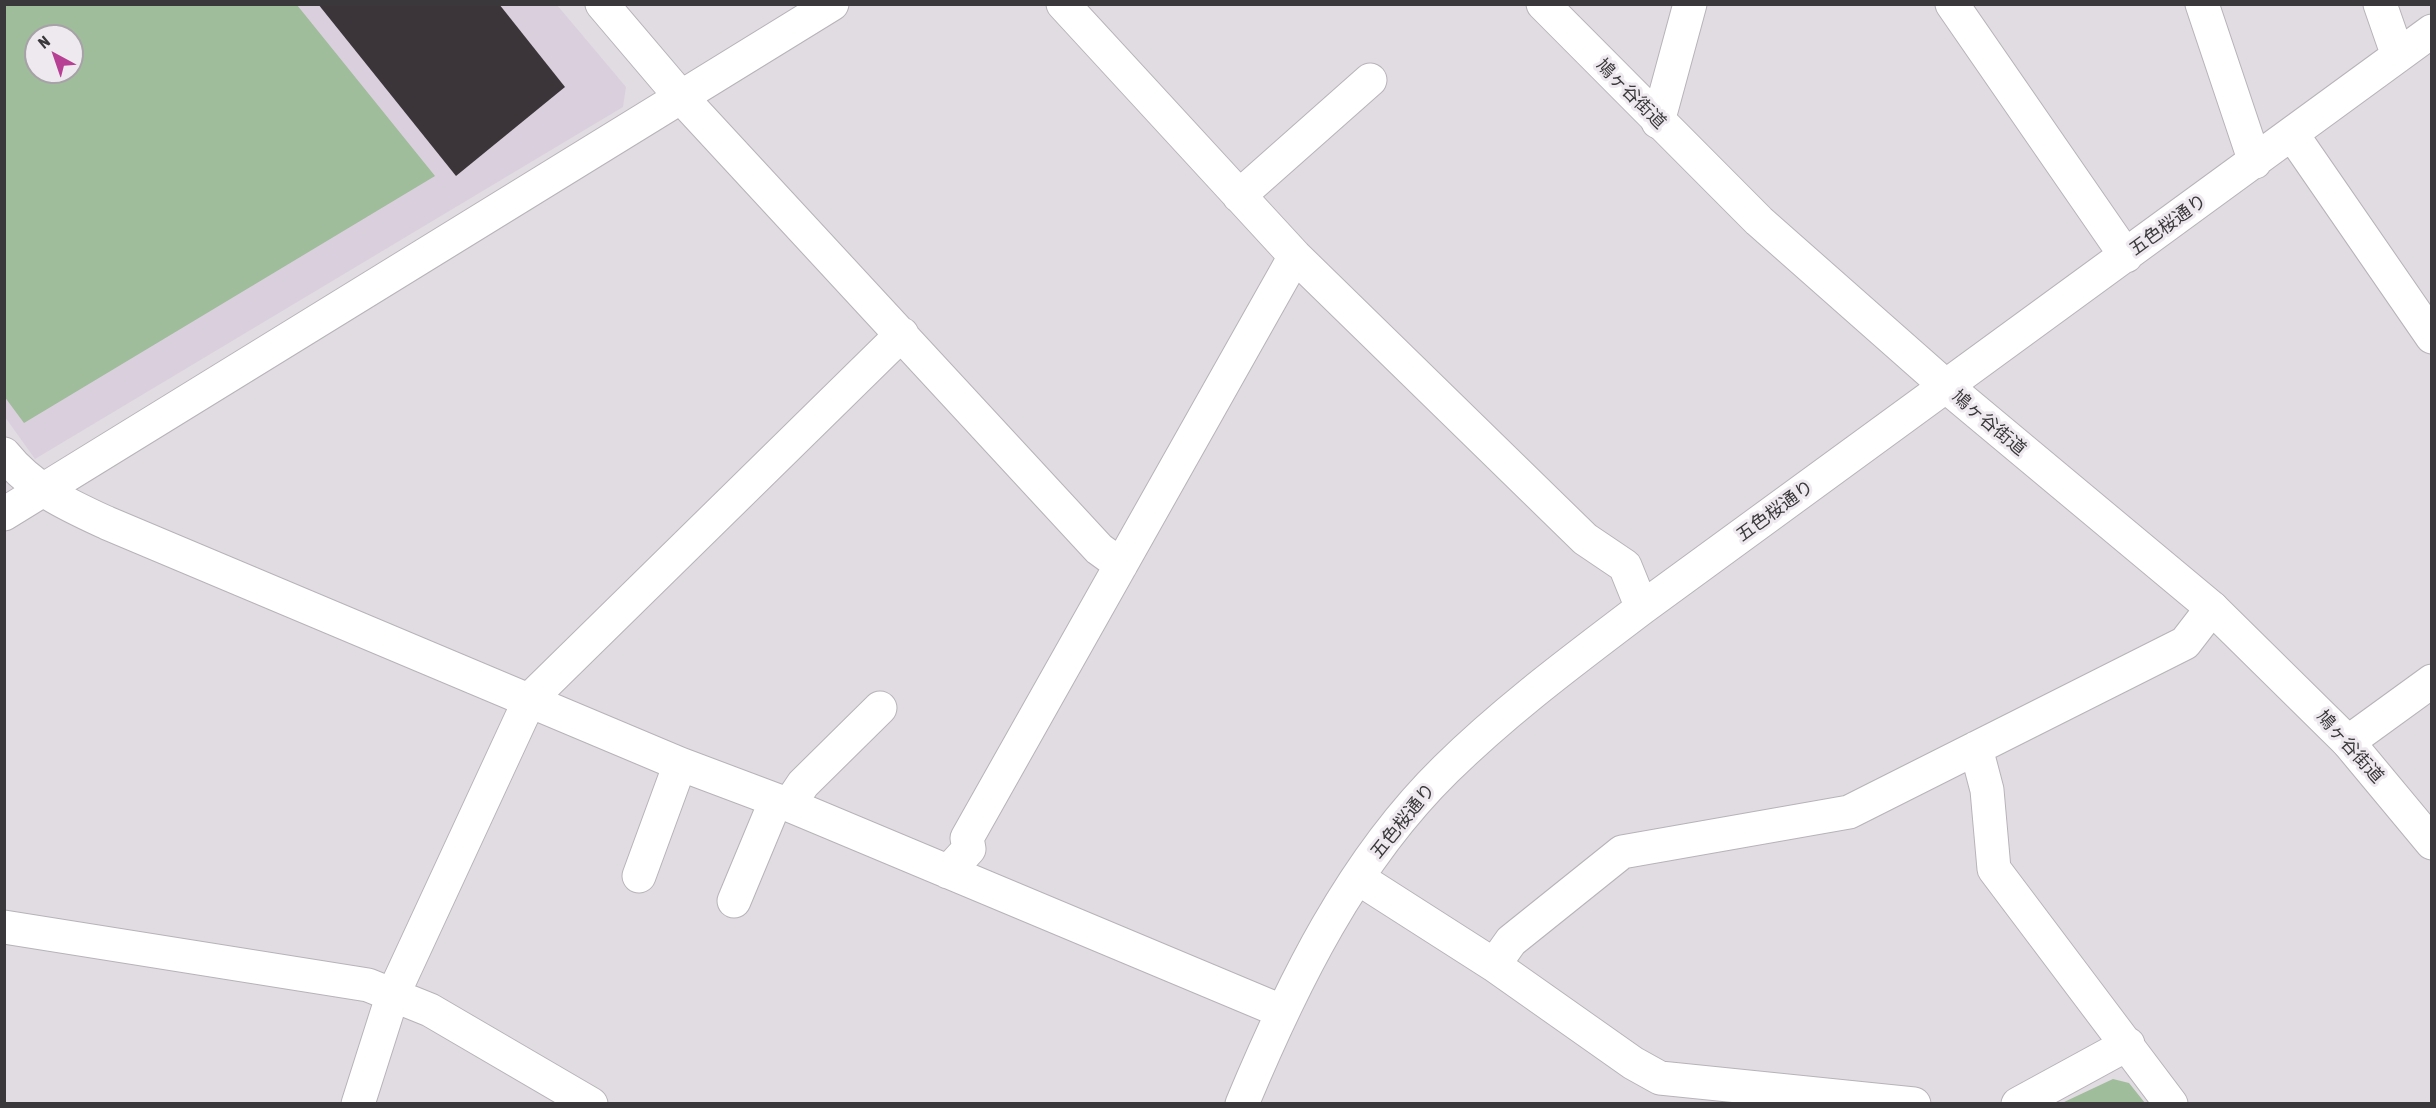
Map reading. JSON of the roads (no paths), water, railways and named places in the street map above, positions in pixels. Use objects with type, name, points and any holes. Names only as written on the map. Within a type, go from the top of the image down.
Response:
[{"type":"street","points":[[603,4],[681,97],[1100,549],[1120,565]]},
{"type":"street","points":[[4,514],[832,4]]},
{"type":"street","points":[[1063,4],[1295,256],[1585,538],[1625,566],[1642,608]]},
{"type":"street","name":"鳩ヶ谷街道","points":[[1543,4],[1658,122],[1759,220],[1947,387],[2212,608],[2348,742],[2432,843]]},
{"type":"street","points":[[1658,122],[1690,4]]},
{"type":"street","points":[[1952,4],[2126,256]]},
{"type":"street","points":[[2202,4],[2255,162]]},
{"type":"street","points":[[2380,4],[2398,56]]},
{"type":"street","name":"五色桜通り","points":[[1242,1104],[1281,1011],[1358,878],[1395,826],[1445,770],[1528,694],[1642,608],[2432,31]]},
{"type":"street","points":[[1239,196],[1370,80]]},
{"type":"street","points":[[2292,134],[2431,335]]},
{"type":"street","points":[[948,872],[969,849],[967,838],[1295,256]]},
{"type":"street","points":[[358,1104],[392,997],[530,699],[902,334]]},
{"type":"street","points":[[4,454],[15,468],[41,491],[98,519],[681,764],[782,803],[1281,1011]]},
{"type":"street","points":[[1494,965],[1511,941],[1622,852],[1849,812],[2185,643],[2212,608]]},
{"type":"street","points":[[2348,742],[2432,681]]},
{"type":"street","points":[[734,901],[782,803],[880,708]]},
{"type":"street","points":[[1976,748],[1987,790],[1994,869],[2171,1104]]},
{"type":"street","points":[[639,876],[681,764]]},
{"type":"street","points":[[1358,878],[1494,965],[1633,1063],[1660,1078],[1914,1104]]},
{"type":"street","points":[[4,927],[368,985],[392,997],[430,1010],[591,1104]]},
{"type":"street","points":[[2018,1104],[2128,1044]]}]
